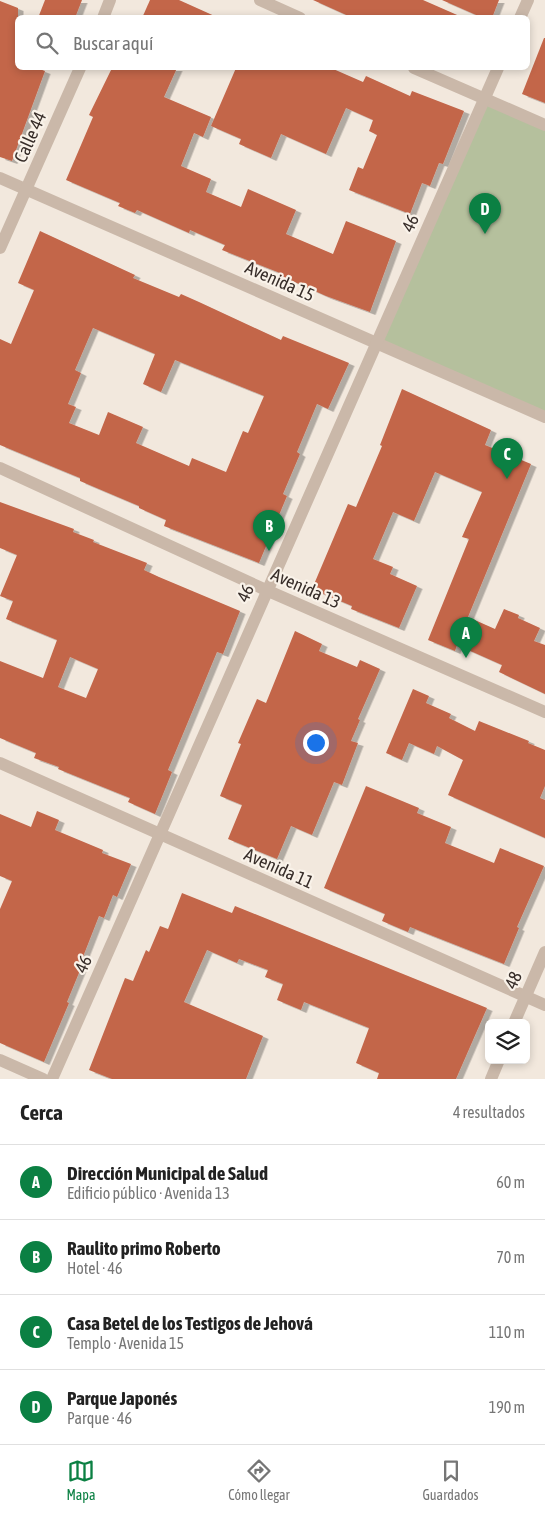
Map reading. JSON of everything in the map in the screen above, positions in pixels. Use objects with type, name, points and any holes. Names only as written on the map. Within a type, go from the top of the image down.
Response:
[{"type":"street","points":[[104,15],[110,0]]},
{"type":"street","points":[[260,0],[293,15]]},
{"type":"street","points":[[521,15],[528,0]]},
{"type":"street","name":"Calle 44","points":[[0,248],[79,70]]},
{"type":"street","points":[[419,70],[545,125]]},
{"type":"street","name":"46","points":[[52,1079],[266,590],[497,70]]},
{"type":"street","name":"Avenida 15","points":[[0,178],[545,417]]},
{"type":"street","name":"Avenida 13","points":[[0,468],[266,590],[545,712]]},
{"type":"street","name":"Avenida 11","points":[[0,764],[545,1004]]},
{"type":"street","name":"48","points":[[516,1019],[545,952]]},
{"type":"street","points":[[0,1060],[43,1079]]},
{"type":"street","points":[[491,1079],[497,1064]]},
{"type":"green space","points":[[484,98],[545,125],[545,417],[376,343]]},
{"type":"building","points":[[45,0],[82,0],[76,15],[39,15]]},
{"type":"building","points":[[150,0],[179,0],[212,15],[143,15]]},
{"type":"building","points":[[313,0],[423,0],[457,15],[346,15]]},
{"type":"building","points":[[442,0],[499,0],[493,15],[476,15]]},
{"type":"building","points":[[0,1],[18,8],[18,15],[15,15],[15,70],[45,71],[12,161],[0,157]]},
{"type":"building","points":[[545,38],[545,103],[522,94]]},
{"type":"building","points":[[111,70],[176,70],[164,97],[211,117],[203,137],[194,133],[181,166],[211,179],[206,192],[241,207],[248,189],[296,210],[286,234],[333,254],[346,221],[396,241],[370,312],[326,296],[279,275],[280,273],[222,250],[225,245],[190,230],[189,233],[137,210],[135,213],[118,206],[120,203],[66,180],[93,117],[89,115]]},
{"type":"building","points":[[235,70],[336,70],[363,82],[366,76],[410,96],[412,91],[464,111],[443,164],[439,163],[430,186],[422,183],[410,214],[349,190],[358,167],[363,169],[377,135],[369,131],[373,120],[346,108],[326,154],[281,134],[271,158],[239,144],[241,139],[211,126]]},
{"type":"building","points":[[40,231],[135,275],[133,278],[179,297],[181,294],[281,340],[283,336],[349,363],[328,409],[317,404],[297,452],[300,454],[283,494],[287,496],[259,563],[164,526],[166,520],[139,508],[139,506],[80,481],[80,478],[0,445],[0,339],[11,344],[34,290],[18,283]],"holes":[[[93,328],[155,354],[143,384],[161,392],[175,360],[264,396],[248,433],[243,431],[226,472],[192,458],[189,466],[136,443],[143,427],[108,412],[99,435],[69,423],[76,407],[68,404],[81,373],[75,370]]]},
{"type":"building","points":[[402,389],[491,430],[485,445],[531,464],[468,617],[495,629],[504,609],[519,615],[518,618],[540,628],[534,641],[545,645],[545,694],[499,672],[502,665],[457,645],[455,651],[428,640],[469,539],[462,537],[482,492],[435,472],[414,521],[393,512],[373,559],[393,567],[390,574],[417,586],[399,628],[351,609],[352,606],[312,589],[348,504],[356,507],[382,446],[380,445]]},
{"type":"building","points":[[0,502],[74,529],[73,532],[94,540],[93,542],[147,563],[144,570],[240,611],[223,654],[217,652],[168,770],[172,772],[155,814],[128,802],[130,798],[34,758],[36,753],[0,738],[0,661],[43,678],[57,640],[6,619],[13,601],[0,596],[17,555],[0,548]],"holes":[[[70,657],[98,669],[86,698],[58,687]]]},
{"type":"building","points":[[295,631],[322,644],[319,651],[357,667],[360,660],[380,669],[358,719],[360,720],[351,741],[358,743],[342,785],[334,782],[312,835],[291,826],[277,859],[228,839],[242,805],[220,796],[241,744],[238,743],[257,699],[266,703]]},
{"type":"building","points":[[413,689],[429,696],[426,703],[451,714],[449,718],[475,731],[479,721],[529,741],[528,743],[545,750],[545,786],[540,798],[545,800],[545,838],[448,795],[463,760],[437,746],[434,754],[409,743],[402,760],[386,753]]},
{"type":"building","points":[[366,786],[419,808],[417,813],[451,827],[445,843],[494,863],[500,848],[544,866],[517,927],[519,928],[504,964],[410,927],[408,932],[382,921],[385,914],[324,888]]},
{"type":"building","points":[[37,811],[59,820],[55,830],[103,850],[102,853],[131,864],[117,897],[113,895],[104,918],[99,916],[79,967],[81,968],[67,1002],[69,1003],[44,1062],[0,1043],[0,909],[12,881],[0,876],[0,814],[31,827]]},
{"type":"building","points":[[182,893],[232,913],[235,906],[487,1008],[456,1079],[377,1079],[379,1073],[356,1063],[369,1028],[304,1002],[301,1010],[277,1000],[283,984],[265,977],[268,970],[239,959],[237,963],[207,950],[184,1002],[263,1036],[246,1079],[112,1079],[89,1070],[125,978],[133,981],[146,950],[149,952],[160,926],[168,929]]},
{"type":"place","name":"Parque Japonés","points":[[485,234]]},
{"type":"place","name":"Casa Betel de los Testigos de Jehová","points":[[507,479]]},
{"type":"place","name":"Raulito primo Roberto","points":[[269,551]]},
{"type":"place","name":"Dirección Municipal de Salud","points":[[466,658]]}]
